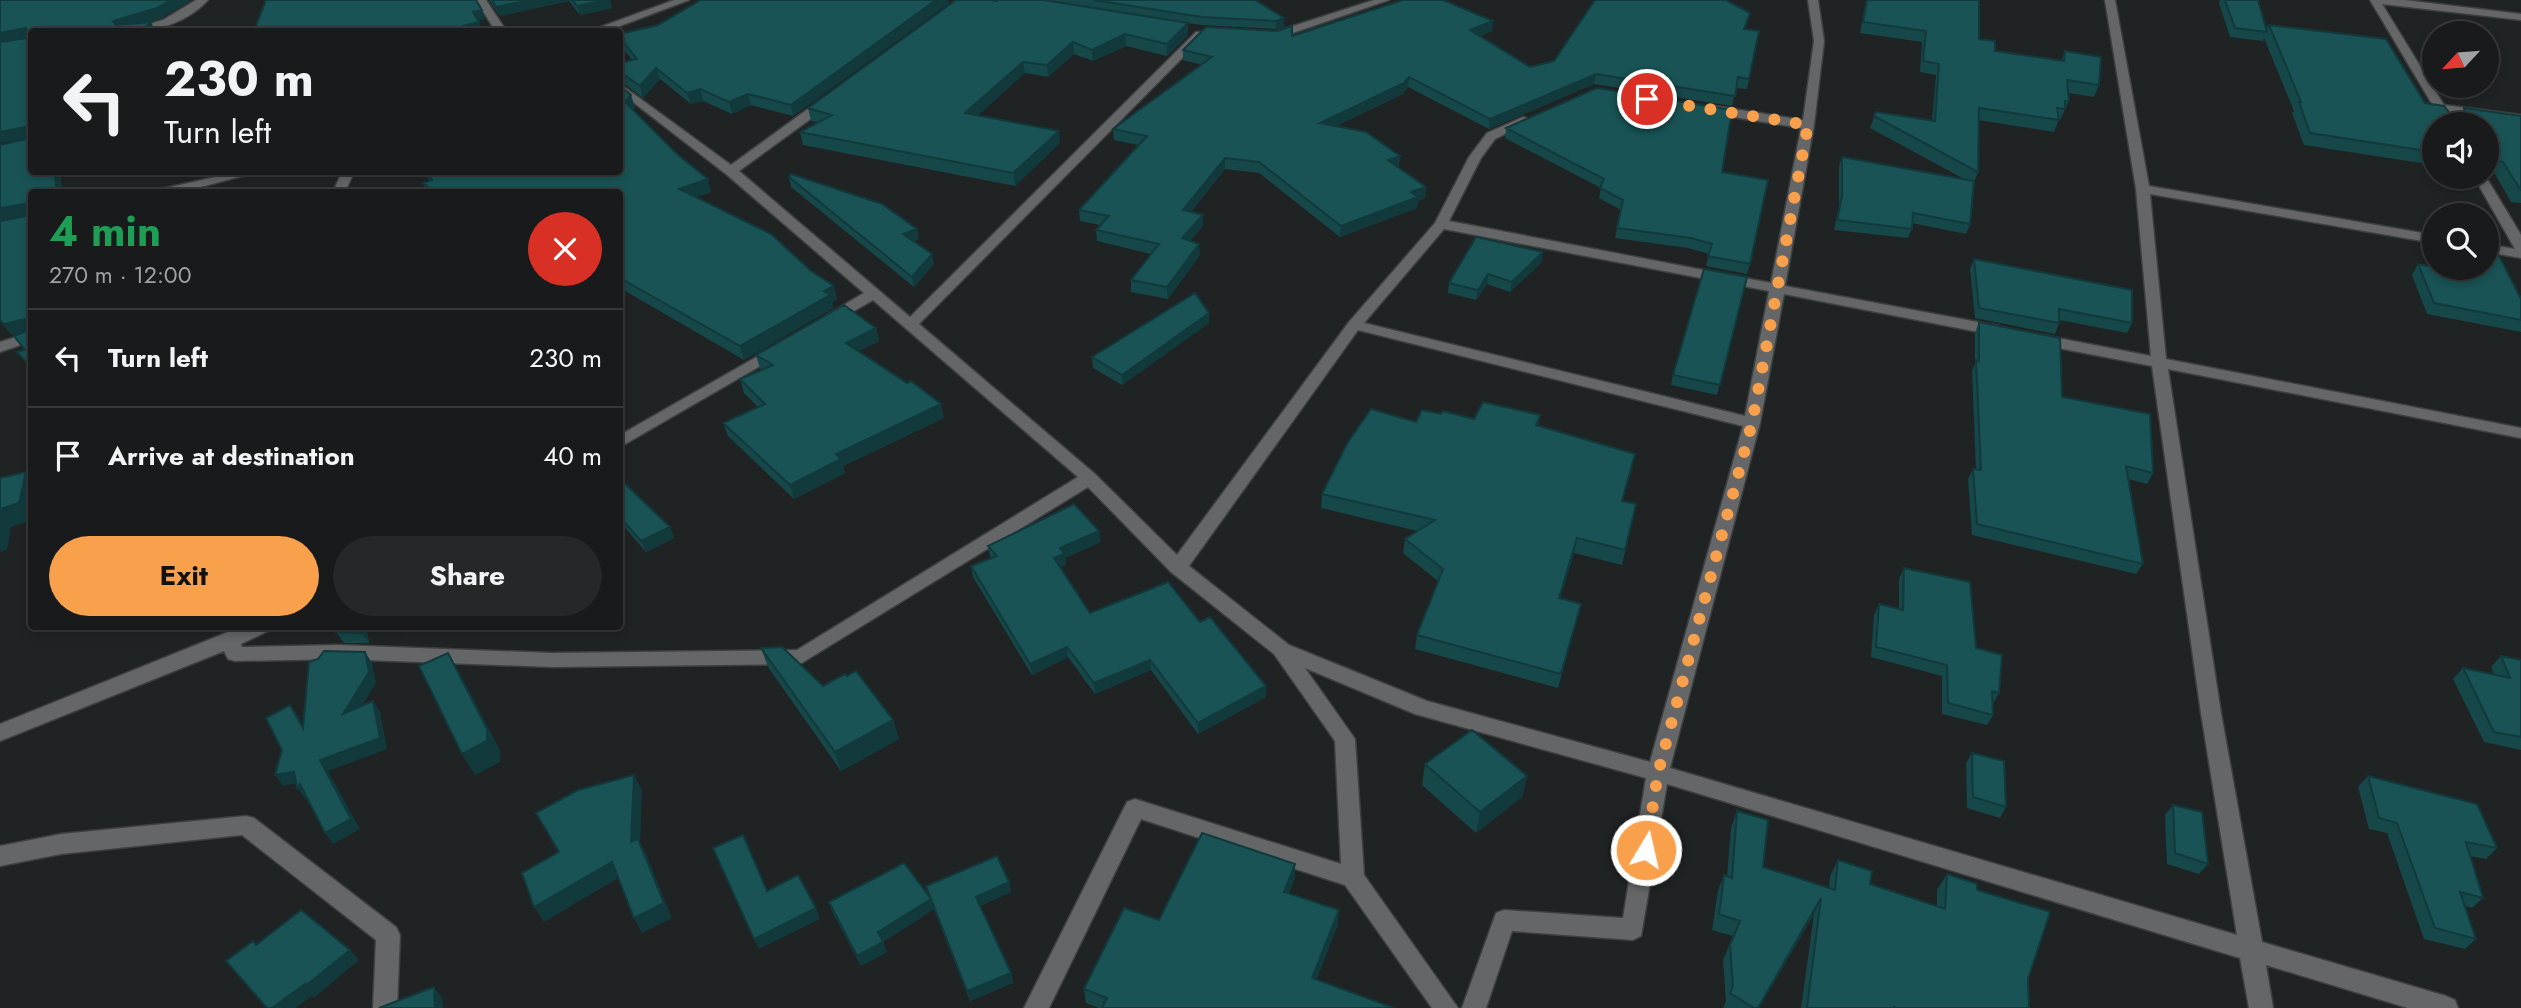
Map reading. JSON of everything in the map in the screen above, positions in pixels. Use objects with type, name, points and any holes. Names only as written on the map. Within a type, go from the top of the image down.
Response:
[{"type":"street","points":[[150,28],[184,16],[203,0]]},
{"type":"street","points":[[481,0],[499,28]]},
{"type":"street","points":[[604,28],[684,0]]},
{"type":"street","points":[[1252,34],[1277,35],[1384,0]]},
{"type":"street","points":[[1474,1008],[1504,920],[1633,929],[1658,773],[1752,423],[1808,125],[1819,41],[1813,0]]},
{"type":"street","points":[[2110,0],[2143,189],[2159,364],[2211,713],[2261,1008]]},
{"type":"street","points":[[2376,0],[2521,17]]},
{"type":"street","points":[[2376,0],[2443,112]]},
{"type":"street","points":[[910,325],[1202,31]]},
{"type":"street","points":[[623,89],[731,171],[1089,478],[1178,567],[1281,649],[1422,708],[1658,773],[2446,1008]]},
{"type":"street","points":[[731,171],[842,89]]},
{"type":"street","points":[[1701,107],[1808,125]]},
{"type":"street","points":[[2441,108],[2521,119]]},
{"type":"street","points":[[1178,567],[1354,325],[1441,224],[1475,157],[1490,136],[1536,116]]},
{"type":"street","points":[[179,189],[239,175]]},
{"type":"street","points":[[2143,189],[2422,237]]},
{"type":"street","points":[[2487,189],[2521,247]]},
{"type":"street","points":[[1441,224],[1778,286],[2159,364],[2521,433]]},
{"type":"street","points":[[2499,250],[2521,254]]},
{"type":"street","points":[[812,329],[873,294]]},
{"type":"street","points":[[1354,325],[1752,423]]},
{"type":"street","points":[[0,347],[28,337]]},
{"type":"street","points":[[623,440],[788,344]]},
{"type":"street","points":[[231,642],[235,654],[339,652],[552,660],[800,657],[1089,478]]},
{"type":"street","points":[[0,733],[45,711],[231,642],[254,630]]},
{"type":"street","points":[[1281,649],[1345,739],[1353,878],[1446,1008]]},
{"type":"street","points":[[1036,1008],[1135,808],[1353,878]]},
{"type":"street","points":[[0,856],[61,844],[246,825],[388,935],[385,1008]]},
{"type":"building","points":[[0,0],[171,0],[157,8],[113,21],[116,25],[151,22],[144,28],[28,28],[28,38],[26,28],[0,33]]},
{"type":"building","points":[[266,0],[476,0],[482,10],[473,12],[479,22],[463,26],[464,28],[256,26]]},
{"type":"building","points":[[492,0],[530,0],[496,7]]},
{"type":"building","points":[[572,0],[606,0],[577,6]]},
{"type":"building","points":[[701,0],[936,0],[791,105],[748,94],[729,102],[700,89],[687,93],[656,68],[640,86],[623,74],[623,62],[637,59],[623,42],[623,33],[658,25]]},
{"type":"building","points":[[956,0],[1044,0],[1188,23],[1167,44],[1125,34],[1092,50],[1073,42],[1047,65],[1023,62],[965,113],[1059,131],[1013,173],[800,132],[832,115],[808,108]]},
{"type":"building","points":[[1094,0],[1255,0],[1284,18],[1276,21],[1202,17]]},
{"type":"building","points":[[1403,0],[1443,0],[1493,21],[1470,30],[1530,67],[1554,61],[1595,0],[1726,0],[1750,13],[1744,29],[1759,31],[1749,79],[1738,77],[1735,96],[1596,74],[1490,119],[1409,77],[1404,83],[1320,123],[1366,132],[1400,156],[1388,160],[1426,187],[1411,192],[1418,197],[1341,226],[1259,162],[1225,158],[1183,210],[1203,215],[1182,238],[1199,244],[1167,287],[1131,280],[1159,244],[1096,230],[1109,216],[1079,210],[1147,136],[1113,129],[1212,57],[1183,50],[1206,27],[1277,31],[1292,26],[1292,36]]},
{"type":"building","points":[[1867,0],[1979,0],[1979,39],[1995,41],[1995,51],[2064,61],[2065,51],[2101,57],[2099,85],[2067,80],[2069,101],[2065,101],[2065,109],[2057,108],[2059,120],[1979,108],[1978,172],[1874,116],[1876,112],[1935,121],[1939,64],[1923,61],[1926,31],[1863,22]]},
{"type":"building","points":[[2225,0],[2258,0],[2267,32],[2235,28]]},
{"type":"building","points":[[2269,25],[2386,39],[2425,103],[2444,106],[2449,112],[2422,112],[2422,150],[2310,133],[2301,102]]},
{"type":"building","points":[[28,38],[28,130],[25,127],[0,132],[0,42]]},
{"type":"building","points":[[623,88],[631,95],[625,102],[678,155],[708,179],[679,189],[771,234],[811,271],[834,286],[824,291],[830,295],[740,346],[623,280],[623,189],[431,189],[423,183],[432,180],[429,175],[623,175]]},
{"type":"building","points":[[1597,88],[1732,110],[1722,172],[1768,180],[1750,264],[1708,256],[1712,244],[1691,238],[1617,228],[1623,200],[1600,188],[1604,179],[1506,128]]},
{"type":"building","points":[[2464,108],[2492,112],[2465,112]]},
{"type":"building","points":[[2499,113],[2521,116],[2521,190],[2503,162],[2499,162]]},
{"type":"building","points":[[28,130],[28,175],[54,175],[57,189],[28,189],[28,364],[17,352],[25,350],[14,336],[26,331],[25,319],[4,324],[0,320],[0,221],[27,216],[27,206],[24,204],[0,208],[0,145],[27,139]]},
{"type":"building","points":[[1842,157],[1974,181],[1970,224],[1913,213],[1912,229],[1837,220],[1842,196]]},
{"type":"building","points":[[791,174],[882,204],[917,229],[903,234],[932,254],[912,277],[789,177]]},
{"type":"building","points":[[1476,237],[1543,252],[1512,282],[1488,274],[1478,290],[1449,283]]},
{"type":"building","points":[[2499,256],[2521,299],[2521,320],[2434,303],[2425,280],[2499,280]]},
{"type":"building","points":[[1974,259],[2132,290],[2132,323],[2059,309],[2059,323],[1979,308]]},
{"type":"building","points":[[1704,269],[1747,277],[1720,385],[1673,375]]},
{"type":"building","points":[[1195,293],[1209,313],[1122,375],[1092,357]]},
{"type":"building","points":[[844,305],[876,328],[846,343],[907,383],[911,381],[941,404],[836,454],[841,459],[790,485],[723,423],[765,404],[740,379],[773,365],[756,355]]},
{"type":"building","points":[[1979,322],[2060,338],[2062,397],[2150,414],[2153,473],[2126,466],[2143,564],[1977,524],[1973,469],[1981,470],[1976,360],[1979,361]]},
{"type":"building","points":[[1483,402],[1540,415],[1536,425],[1635,454],[1622,501],[1636,504],[1625,550],[1577,538],[1559,598],[1581,604],[1561,674],[1417,635],[1443,569],[1405,539],[1435,520],[1322,494],[1348,442],[1371,409],[1416,422],[1422,410],[1441,414],[1443,411],[1474,419]]},
{"type":"building","points":[[26,472],[19,503],[0,509],[0,478]]},
{"type":"building","points":[[623,482],[670,527],[641,541],[623,520]]},
{"type":"building","points":[[1074,504],[1099,531],[1060,548],[1064,554],[1054,558],[1090,613],[1168,582],[1200,622],[1210,617],[1266,686],[1198,723],[1150,660],[1094,683],[1067,647],[1030,664],[971,566],[997,556],[988,546]]},
{"type":"building","points":[[1904,568],[1970,582],[1976,648],[2002,655],[1999,693],[1992,691],[1993,715],[1948,703],[1947,665],[1876,647],[1879,604],[1903,610]]},
{"type":"building","points":[[362,630],[362,633],[336,632]]},
{"type":"building","points":[[782,647],[823,686],[856,671],[893,720],[835,752],[761,648]]},
{"type":"building","points":[[324,651],[365,652],[369,672],[343,714],[373,701],[380,738],[320,760],[351,819],[325,833],[300,784],[297,788],[294,772],[275,775],[282,750],[266,718],[290,705],[303,728],[309,662],[318,659]]},
{"type":"building","points":[[448,653],[487,729],[487,741],[462,754],[419,666]]},
{"type":"building","points":[[2501,656],[2521,660],[2521,737],[2494,732],[2463,668],[2510,678]]},
{"type":"building","points":[[1472,730],[1527,776],[1480,812],[1425,764]]},
{"type":"building","points":[[1972,753],[2004,761],[2006,807],[1973,797]]},
{"type":"building","points":[[634,775],[631,842],[638,839],[664,903],[634,918],[612,862],[534,907],[522,873],[559,852],[536,813],[578,790]]},
{"type":"building","points":[[2368,776],[2477,804],[2497,848],[2466,842],[2483,898],[2460,892],[2476,939],[2435,928],[2397,823],[2379,818]]},
{"type":"building","points":[[2173,805],[2202,812],[2208,864],[2175,853]]},
{"type":"building","points":[[1737,811],[1768,820],[1763,867],[1835,890],[1838,860],[1872,871],[1870,884],[1945,909],[1947,874],[1977,884],[1977,890],[2050,912],[2028,979],[2029,1008],[1807,1008],[1821,898],[1758,1008],[1730,993],[1733,986],[1730,945],[1740,921],[1719,914],[1724,875],[1732,878]]},
{"type":"building","points":[[1202,833],[1295,864],[1284,892],[1339,910],[1312,978],[1394,1008],[1102,1008],[1107,998],[1084,989],[1124,908],[1159,920]]},
{"type":"building","points":[[743,835],[767,891],[798,875],[816,908],[754,939],[713,848]]},
{"type":"building","points":[[997,856],[1009,882],[976,897],[1011,973],[967,991],[926,886]]},
{"type":"building","points":[[904,863],[931,899],[878,932],[883,942],[857,956],[829,902]]},
{"type":"building","points":[[301,910],[350,950],[304,987],[305,984],[272,1008],[267,1008],[226,961],[253,941],[256,945]]},
{"type":"building","points":[[434,987],[435,1008],[379,1008]]},
{"type":"route","points":[[1646,850],[1658,773],[1752,423],[1808,125],[1647,99]]}]
